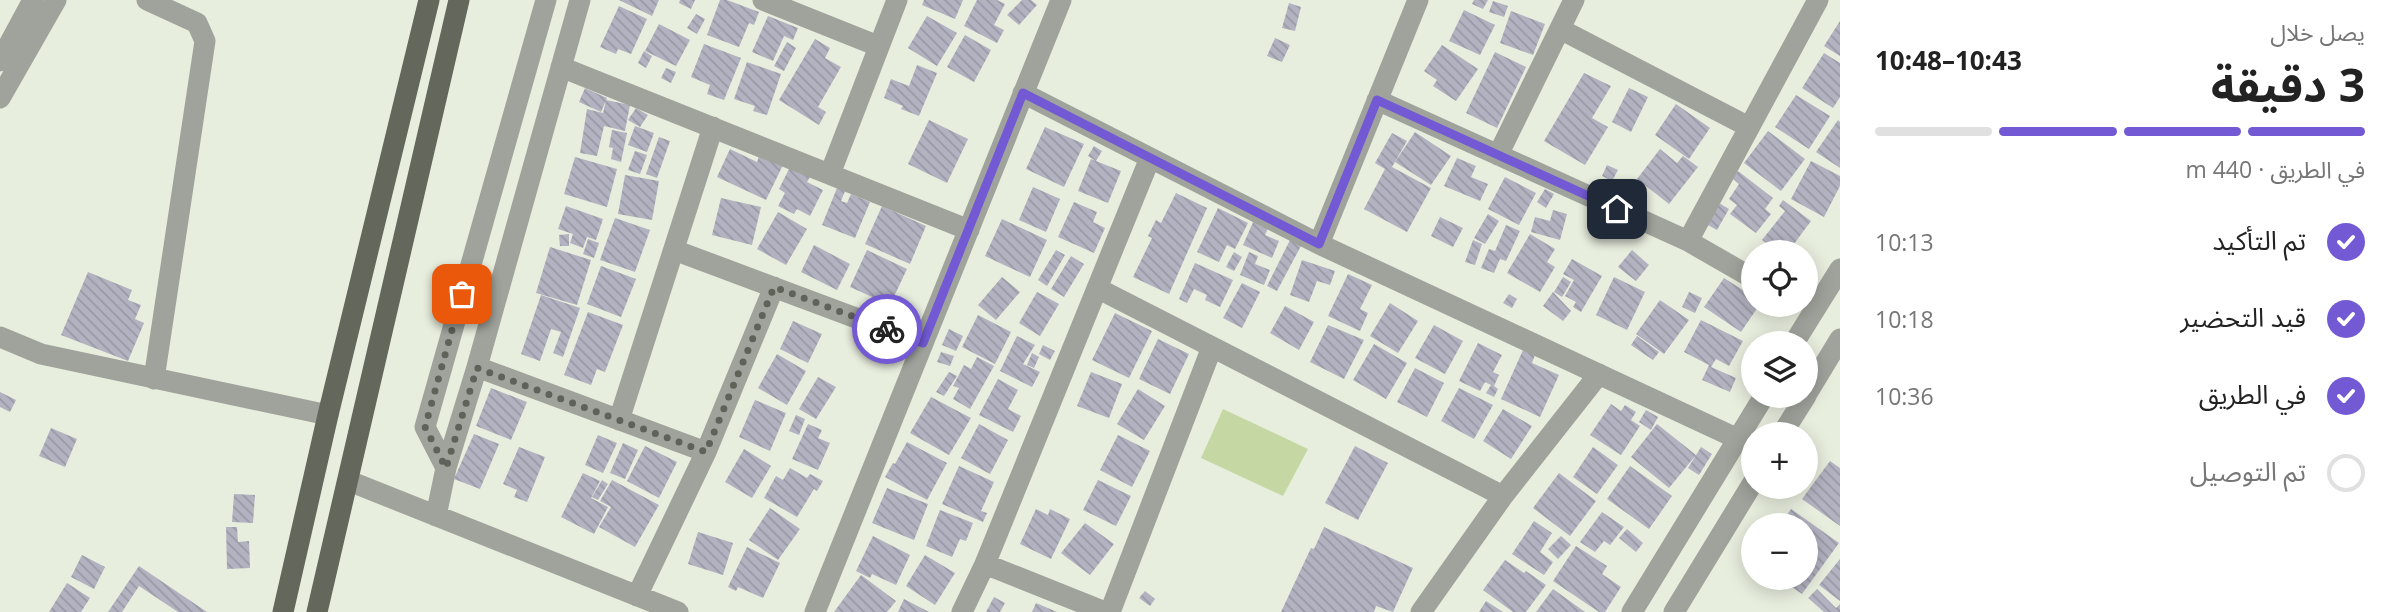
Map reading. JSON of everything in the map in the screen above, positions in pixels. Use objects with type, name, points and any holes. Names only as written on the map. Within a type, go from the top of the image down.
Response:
[{"type":"main road","points":[[282,612],[429,0]]},
{"type":"main road","points":[[317,612],[459,0]]},
{"type":"street","points":[[0,61],[33,0]]},
{"type":"street","points":[[0,98],[56,0]]},
{"type":"street","points":[[147,0],[197,23],[205,41],[154,379]]},
{"type":"street","points":[[446,468],[425,427],[546,0]]},
{"type":"street","points":[[436,516],[446,468],[477,368],[580,0]]},
{"type":"street","points":[[762,0],[878,46]]},
{"type":"street","points":[[830,174],[897,0]]},
{"type":"street","points":[[816,612],[1061,0]]},
{"type":"street","points":[[1319,244],[1418,0]]},
{"type":"street","points":[[1498,155],[1574,0]]},
{"type":"street","points":[[1688,241],[1818,0]]},
{"type":"street","points":[[1560,29],[1749,127]]},
{"type":"street","points":[[561,67],[968,230]]},
{"type":"street","points":[[1023,93],[1319,244],[1738,439]]},
{"type":"street","points":[[1377,100],[1688,241],[1741,272]]},
{"type":"street","points":[[619,420],[713,127]]},
{"type":"street","points":[[962,612],[985,564],[1150,158]]},
{"type":"street","points":[[674,250],[923,343]]},
{"type":"street","points":[[1818,294],[1840,269]]},
{"type":"street","points":[[637,596],[706,452],[774,287]]},
{"type":"street","points":[[1097,288],[1503,496]]},
{"type":"street","points":[[0,337],[41,354],[328,415]]},
{"type":"street","points":[[1818,375],[1840,339]]},
{"type":"street","points":[[1111,612],[1212,347]]},
{"type":"street","points":[[477,368],[706,452]]},
{"type":"street","points":[[1421,612],[1503,496],[1599,374]]},
{"type":"street","points":[[1632,612],[1756,408]]},
{"type":"street","points":[[349,481],[678,612]]},
{"type":"street","points":[[1674,612],[1743,499]]},
{"type":"street","points":[[985,564],[1105,612]]},
{"type":"green space","points":[[1223,409],[1308,449],[1283,496],[1201,458]]},
{"type":"building","points":[[619,0],[659,0],[652,16]]},
{"type":"building","points":[[680,0],[695,0],[691,9],[679,3]]},
{"type":"building","points":[[720,0],[759,12],[754,25],[749,23],[739,47],[707,35]]},
{"type":"building","points":[[924,0],[963,0],[955,19],[922,5]]},
{"type":"building","points":[[977,0],[997,0],[1005,4],[994,25],[1004,30],[997,43],[964,26]]},
{"type":"building","points":[[1022,0],[1031,0],[1037,5],[1019,25],[1007,15]]},
{"type":"building","points":[[1474,0],[1488,0],[1483,9],[1472,4]]},
{"type":"building","points":[[1493,1],[1508,6],[1504,17],[1489,12]]},
{"type":"building","points":[[1289,3],[1301,7],[1295,31],[1282,28]]},
{"type":"building","points":[[619,6],[647,19],[631,54],[618,49],[616,54],[600,47]]},
{"type":"building","points":[[1464,10],[1495,25],[1480,55],[1449,41]]},
{"type":"building","points":[[1511,11],[1545,24],[1533,55],[1500,43]]},
{"type":"building","points":[[696,14],[705,19],[697,34],[687,28]]},
{"type":"building","points":[[768,16],[798,28],[793,40],[784,36],[773,61],[752,52]]},
{"type":"building","points":[[927,16],[957,33],[937,66],[908,48]]},
{"type":"building","points":[[1840,21],[1840,56],[1824,46]]},
{"type":"building","points":[[659,24],[690,40],[676,66],[645,51]]},
{"type":"building","points":[[965,35],[991,50],[974,82],[947,67]]},
{"type":"building","points":[[1275,38],[1290,45],[1282,62],[1267,56]]},
{"type":"building","points":[[815,39],[830,48],[825,58],[841,67],[818,107],[826,112],[819,125],[779,100]]},
{"type":"building","points":[[787,42],[796,48],[784,71],[774,66]]},
{"type":"building","points":[[704,44],[741,58],[724,100],[707,94],[710,85],[691,77]]},
{"type":"building","points":[[1442,45],[1478,69],[1456,101],[1433,86],[1437,80],[1424,71]]},
{"type":"building","points":[[644,51],[652,56],[646,68],[638,63]]},
{"type":"building","points":[[1495,52],[1526,67],[1497,128],[1466,113]]},
{"type":"building","points":[[1824,53],[1840,63],[1840,97],[1833,108],[1802,88]]},
{"type":"building","points":[[747,62],[781,74],[767,115],[753,111],[755,106],[734,99]]},
{"type":"building","points":[[917,65],[937,73],[919,116],[884,98],[891,79],[909,86]]},
{"type":"building","points":[[666,68],[676,72],[671,83],[661,78]]},
{"type":"building","points":[[1584,73],[1611,86],[1592,118],[1608,127],[1585,165],[1544,141]]},
{"type":"building","points":[[585,88],[607,98],[601,112],[579,102]]},
{"type":"building","points":[[1629,88],[1648,97],[1631,132],[1612,122]]},
{"type":"building","points":[[1796,95],[1830,116],[1809,149],[1775,127]]},
{"type":"building","points":[[606,100],[630,105],[625,131],[604,126],[597,156],[580,153],[587,109],[603,113]]},
{"type":"building","points":[[1676,104],[1710,128],[1689,159],[1655,135]]},
{"type":"building","points":[[636,108],[648,115],[640,127],[628,120]]},
{"type":"building","points":[[929,120],[968,139],[947,183],[908,164]]},
{"type":"building","points":[[1838,120],[1840,122],[1840,168],[1816,152]]},
{"type":"building","points":[[635,126],[654,133],[647,152],[628,145]]},
{"type":"building","points":[[1045,127],[1084,144],[1064,187],[1026,169]]},
{"type":"building","points":[[612,130],[627,133],[621,162],[611,159],[613,148],[609,147]]},
{"type":"building","points":[[1768,131],[1805,159],[1781,191],[1744,163]]},
{"type":"building","points":[[1415,132],[1451,156],[1431,185],[1395,162]]},
{"type":"building","points":[[1392,133],[1407,141],[1392,167],[1431,188],[1407,232],[1364,209],[1385,169],[1375,163]]},
{"type":"building","points":[[659,137],[670,141],[657,178],[646,174]]},
{"type":"building","points":[[1094,146],[1102,151],[1096,161],[1088,156]]},
{"type":"building","points":[[730,149],[757,162],[760,154],[783,165],[766,200],[717,177]]},
{"type":"building","points":[[1660,149],[1677,163],[1683,156],[1698,167],[1669,204],[1637,179]]},
{"type":"building","points":[[635,151],[647,155],[640,174],[628,170]]},
{"type":"building","points":[[575,157],[617,169],[607,207],[564,194]]},
{"type":"building","points":[[1457,158],[1476,166],[1471,177],[1488,184],[1480,201],[1444,186]]},
{"type":"building","points":[[1091,159],[1121,171],[1108,203],[1078,191]]},
{"type":"building","points":[[1811,161],[1840,176],[1840,186],[1824,217],[1791,199]]},
{"type":"building","points":[[791,165],[811,175],[807,182],[823,190],[810,216],[797,209],[794,214],[778,206],[785,193],[779,189]]},
{"type":"building","points":[[1607,165],[1618,170],[1612,181],[1602,176]]},
{"type":"building","points":[[1738,171],[1773,198],[1765,209],[1771,214],[1756,233],[1730,214],[1737,205],[1729,199],[1739,184],[1732,178]]},
{"type":"building","points":[[625,175],[659,181],[652,220],[618,214]]},
{"type":"building","points":[[1505,177],[1536,193],[1519,225],[1488,209]]},
{"type":"building","points":[[1033,187],[1060,199],[1046,232],[1019,220]]},
{"type":"building","points":[[837,188],[845,191],[841,201],[847,203],[851,194],[870,202],[855,238],[822,225]]},
{"type":"building","points":[[1545,189],[1554,194],[1546,208],[1537,202]]},
{"type":"building","points":[[1176,193],[1207,208],[1169,294],[1133,277],[1152,238],[1148,236],[1156,220],[1161,223]]},
{"type":"building","points":[[721,198],[761,207],[752,245],[712,235]]},
{"type":"building","points":[[1783,200],[1811,221],[1797,240],[1762,240],[1785,211],[1779,206]]},
{"type":"building","points":[[1074,202],[1097,212],[1093,222],[1105,228],[1094,253],[1058,237]]},
{"type":"building","points":[[1719,203],[1729,209],[1717,230],[1706,224]]},
{"type":"building","points":[[566,206],[603,219],[596,240],[587,237],[583,248],[570,243],[573,234],[558,229]]},
{"type":"building","points":[[882,206],[926,226],[910,264],[865,244]]},
{"type":"building","points":[[1218,208],[1248,223],[1235,249],[1227,245],[1219,262],[1197,252]]},
{"type":"building","points":[[1553,210],[1567,214],[1560,240],[1531,232],[1535,217],[1550,221]]},
{"type":"building","points":[[778,212],[807,229],[786,265],[757,249]]},
{"type":"building","points":[[1488,214],[1499,221],[1485,244],[1474,238]]},
{"type":"building","points":[[1440,217],[1463,228],[1453,247],[1431,236]]},
{"type":"building","points":[[615,218],[650,230],[635,272],[600,260]]},
{"type":"building","points":[[1002,219],[1047,240],[1030,277],[985,256]]},
{"type":"building","points":[[1254,220],[1269,226],[1265,235],[1279,241],[1272,258],[1243,245]]},
{"type":"building","points":[[1506,225],[1520,231],[1506,261],[1500,259],[1494,273],[1481,268],[1489,249],[1495,251]]},
{"type":"building","points":[[569,234],[569,246],[560,246],[559,235]]},
{"type":"building","points":[[1530,234],[1555,249],[1547,262],[1555,267],[1540,292],[1507,273]]},
{"type":"building","points":[[1291,238],[1302,244],[1277,291],[1267,286]]},
{"type":"building","points":[[588,239],[599,243],[594,258],[583,254]]},
{"type":"building","points":[[1473,240],[1482,244],[1475,265],[1465,262]]},
{"type":"building","points":[[814,245],[850,264],[837,290],[801,272]]},
{"type":"building","points":[[550,247],[591,260],[577,305],[536,293]]},
{"type":"building","points":[[867,250],[907,269],[890,305],[850,287]]},
{"type":"building","points":[[1056,250],[1065,255],[1047,286],[1038,280]]},
{"type":"building","points":[[1632,250],[1649,265],[1636,281],[1618,267]]},
{"type":"building","points":[[1234,252],[1242,257],[1234,271],[1226,267]]},
{"type":"building","points":[[1249,252],[1258,256],[1255,264],[1270,270],[1264,285],[1240,275]]},
{"type":"building","points":[[1071,256],[1084,264],[1064,297],[1051,289]]},
{"type":"building","points":[[1572,259],[1602,276],[1581,312],[1573,307],[1576,302],[1565,296],[1574,280],[1563,274]]},
{"type":"building","points":[[1302,260],[1335,271],[1330,285],[1317,281],[1309,302],[1290,295]]},
{"type":"building","points":[[1195,263],[1233,280],[1220,307],[1205,300],[1207,295],[1194,289],[1187,303],[1179,299]]},
{"type":"building","points":[[601,266],[636,279],[621,317],[587,304]]},
{"type":"building","points":[[88,272],[132,290],[128,300],[141,305],[135,319],[144,323],[128,361],[61,335]]},
{"type":"building","points":[[1348,274],[1372,285],[1360,309],[1368,313],[1360,331],[1328,316]]},
{"type":"building","points":[[1002,277],[1020,292],[996,320],[978,305]]},
{"type":"building","points":[[1563,277],[1571,282],[1562,297],[1554,292]]},
{"type":"building","points":[[1614,277],[1645,292],[1627,330],[1596,315]]},
{"type":"building","points":[[1724,278],[1741,289],[1741,317],[1751,317],[1741,332],[1704,307]]},
{"type":"building","points":[[1242,283],[1260,292],[1242,328],[1223,318]]},
{"type":"building","points":[[1037,292],[1059,304],[1040,336],[1019,323]]},
{"type":"building","points":[[1553,292],[1571,311],[1563,321],[1543,306]]},
{"type":"building","points":[[1689,292],[1702,298],[1695,313],[1682,307]]},
{"type":"building","points":[[1509,294],[1517,299],[1512,308],[1503,303]]},
{"type":"building","points":[[541,295],[580,308],[563,357],[553,353],[561,332],[551,329],[540,361],[521,354]]},
{"type":"building","points":[[1660,300],[1689,320],[1664,354],[1636,334]]},
{"type":"building","points":[[1390,303],[1418,321],[1398,353],[1370,336]]},
{"type":"building","points":[[1285,306],[1314,322],[1299,350],[1270,333]]},
{"type":"building","points":[[588,312],[623,325],[605,372],[597,369],[591,385],[564,375]]},
{"type":"building","points":[[1115,313],[1152,331],[1129,378],[1092,360]]},
{"type":"building","points":[[978,315],[1011,332],[995,364],[962,347]]},
{"type":"building","points":[[1701,320],[1741,340],[1729,366],[1716,359],[1711,367],[1736,378],[1730,392],[1702,380],[1709,365],[1684,352]]},
{"type":"building","points":[[793,321],[822,334],[808,363],[780,349]]},
{"type":"building","points":[[1328,325],[1364,340],[1344,379],[1310,362]]},
{"type":"building","points":[[1434,325],[1463,341],[1445,374],[1415,358]]},
{"type":"building","points":[[949,329],[963,336],[956,351],[942,345]]},
{"type":"building","points":[[1017,336],[1035,345],[1023,364],[1040,372],[1032,387],[1000,371]]},
{"type":"building","points":[[1637,336],[1659,352],[1653,360],[1631,345]]},
{"type":"building","points":[[1158,339],[1189,354],[1170,394],[1139,379]]},
{"type":"building","points":[[1478,343],[1502,355],[1493,372],[1499,375],[1494,386],[1498,389],[1494,397],[1486,393],[1491,385],[1485,382],[1480,391],[1459,381]]},
{"type":"building","points":[[1374,344],[1407,363],[1386,399],[1353,380]]},
{"type":"building","points":[[1043,345],[1055,351],[1050,360],[1039,354]]},
{"type":"building","points":[[1523,350],[1535,355],[1532,363],[1559,375],[1540,417],[1501,399]]},
{"type":"building","points":[[941,352],[954,356],[950,366],[937,362]]},
{"type":"building","points":[[1032,353],[1039,357],[1034,368],[1027,365]]},
{"type":"building","points":[[777,354],[806,371],[787,405],[758,388]]},
{"type":"building","points":[[977,357],[994,366],[970,409],[953,399],[959,388],[953,386],[964,365],[971,369]]},
{"type":"building","points":[[1415,368],[1444,383],[1427,417],[1397,402]]},
{"type":"building","points":[[949,372],[957,376],[944,396],[936,392]]},
{"type":"building","points":[[1091,372],[1122,384],[1109,418],[1077,406]]},
{"type":"building","points":[[818,377],[836,387],[816,419],[799,409]]},
{"type":"building","points":[[998,379],[1018,390],[1008,409],[1021,416],[1013,432],[979,415]]},
{"type":"building","points":[[491,388],[527,402],[511,440],[476,426]]},
{"type":"building","points":[[1459,388],[1493,405],[1474,439],[1441,421]]},
{"type":"building","points":[[1138,389],[1165,406],[1144,440],[1117,424]]},
{"type":"building","points":[[0,392],[16,400],[10,412],[0,407]]},
{"type":"building","points":[[931,397],[971,418],[949,455],[910,433]]},
{"type":"building","points":[[755,400],[786,413],[770,451],[739,437]]},
{"type":"building","points":[[1611,404],[1621,411],[1625,405],[1636,412],[1631,420],[1640,426],[1621,455],[1590,435]]},
{"type":"building","points":[[1503,409],[1532,426],[1511,459],[1483,441]]},
{"type":"building","points":[[1646,410],[1658,417],[1651,430],[1639,422]]},
{"type":"building","points":[[796,415],[805,419],[799,435],[789,431]]},
{"type":"building","points":[[808,424],[822,430],[818,438],[830,443],[818,470],[792,459]]},
{"type":"building","points":[[979,424],[1008,440],[990,474],[961,458]]},
{"type":"building","points":[[1657,424],[1696,455],[1669,488],[1631,457]]},
{"type":"building","points":[[51,428],[77,439],[65,467],[39,456]]},
{"type":"building","points":[[474,434],[499,444],[480,489],[454,479]]},
{"type":"building","points":[[598,435],[617,443],[603,473],[585,465]]},
{"type":"building","points":[[1118,435],[1150,451],[1132,487],[1100,470]]},
{"type":"building","points":[[907,442],[947,463],[927,500],[885,477]]},
{"type":"building","points":[[623,443],[638,450],[625,479],[610,473]]},
{"type":"building","points":[[645,446],[677,462],[659,498],[627,481]]},
{"type":"building","points":[[1355,446],[1388,463],[1358,520],[1325,503]]},
{"type":"building","points":[[519,447],[545,457],[527,502],[514,497],[517,490],[503,484]]},
{"type":"building","points":[[1593,447],[1618,465],[1597,494],[1573,477]]},
{"type":"building","points":[[1701,447],[1712,454],[1699,475],[1688,468]]},
{"type":"building","points":[[744,449],[771,466],[752,498],[725,482]]},
{"type":"building","points":[[1830,461],[1840,468],[1840,526],[1802,499],[1818,499],[1818,477]]},
{"type":"building","points":[[959,466],[994,482],[981,511],[987,513],[983,522],[942,504]]},
{"type":"building","points":[[1630,466],[1672,496],[1649,529],[1607,499]]},
{"type":"building","points":[[790,468],[807,478],[810,474],[823,481],[817,491],[814,489],[797,517],[764,498],[776,476],[783,480]]},
{"type":"building","points":[[583,473],[600,481],[591,498],[608,507],[594,534],[561,517]]},
{"type":"building","points":[[1559,473],[1596,501],[1570,536],[1533,508]]},
{"type":"building","points":[[602,480],[608,484],[598,500],[592,497]]},
{"type":"building","points":[[612,480],[659,505],[635,547],[599,527],[611,507],[600,501]]},
{"type":"building","points":[[1098,480],[1131,496],[1116,526],[1083,510]]},
{"type":"building","points":[[887,488],[928,504],[914,540],[872,523]]},
{"type":"building","points":[[234,494],[255,495],[253,523],[232,522]]},
{"type":"building","points":[[770,508],[800,529],[778,560],[749,540]]},
{"type":"building","points":[[1036,509],[1048,515],[1050,509],[1070,519],[1051,559],[1020,544]]},
{"type":"building","points":[[940,510],[973,523],[966,541],[960,539],[952,557],[926,546]]},
{"type":"building","points":[[1602,512],[1624,527],[1610,545],[1604,541],[1595,552],[1580,542]]},
{"type":"building","points":[[1534,521],[1552,533],[1540,552],[1553,562],[1544,575],[1512,554]]},
{"type":"building","points":[[1085,523],[1114,544],[1090,575],[1061,553]]},
{"type":"building","points":[[226,527],[237,527],[238,542],[249,541],[250,568],[227,569]]},
{"type":"building","points":[[1324,527],[1413,568],[1393,612],[1376,606],[1374,612],[1281,612],[1311,548],[1314,549]]},
{"type":"building","points":[[1818,528],[1839,543],[1818,572]]},
{"type":"building","points":[[1627,529],[1643,543],[1636,552],[1619,538]]},
{"type":"building","points":[[698,532],[733,543],[723,575],[688,564]]},
{"type":"building","points":[[873,536],[910,555],[896,585],[872,574],[870,578],[856,571]]},
{"type":"building","points":[[1561,536],[1571,545],[1558,559],[1548,549]]},
{"type":"building","points":[[1576,546],[1607,566],[1602,574],[1621,587],[1605,612],[1599,612],[1553,581]]},
{"type":"building","points":[[747,547],[780,563],[763,598],[738,587],[736,591],[728,587]]},
{"type":"building","points":[[82,555],[105,567],[94,589],[71,577]]},
{"type":"building","points":[[925,555],[955,573],[935,605],[906,586]]},
{"type":"building","points":[[1840,559],[1840,601],[1819,585]]},
{"type":"building","points":[[1505,560],[1546,585],[1526,612],[1513,612],[1483,590]]},
{"type":"building","points":[[139,566],[207,612],[178,612],[139,586],[122,612],[108,612]]},
{"type":"building","points":[[861,575],[896,601],[887,612],[834,612]]},
{"type":"building","points":[[67,583],[90,598],[81,612],[49,612]]},
{"type":"building","points":[[1553,589],[1585,612],[1536,612]]},
{"type":"building","points":[[1818,590],[1836,608],[1840,604],[1840,612],[1824,612],[1808,598]]},
{"type":"building","points":[[1145,591],[1155,599],[1150,606],[1139,598]]},
{"type":"building","points":[[994,597],[1005,603],[1000,612],[986,612]]},
{"type":"building","points":[[904,599],[929,612],[898,612]]},
{"type":"building","points":[[1486,601],[1503,612],[1479,612]]},
{"type":"building","points":[[1036,603],[1057,612],[1032,612]]},
{"type":"way so far","points":[[462,294],[425,427],[446,468],[477,368],[706,452],[774,287],[887,329]]},
{"type":"route","points":[[887,329],[923,343],[1023,93],[1319,244],[1377,100],[1617,209]]}]
